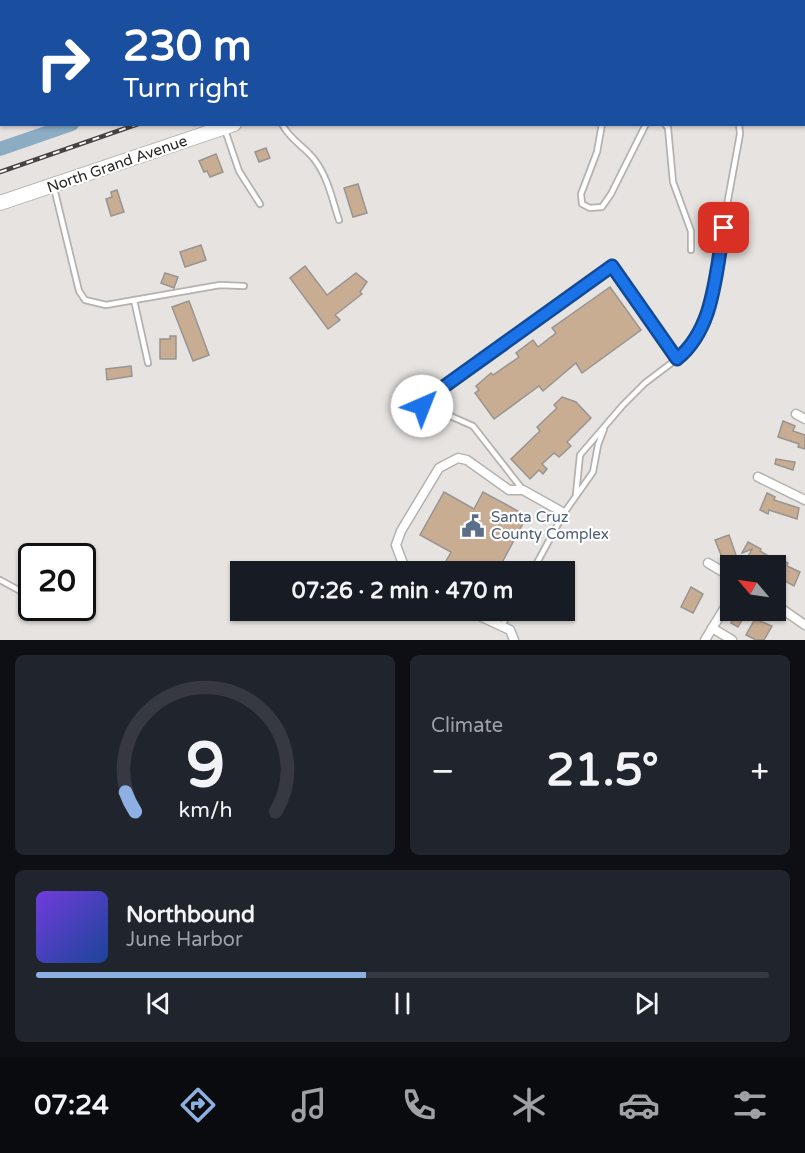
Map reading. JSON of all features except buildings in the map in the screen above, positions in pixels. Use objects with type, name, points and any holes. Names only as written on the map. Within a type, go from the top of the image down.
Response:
[{"type":"main road","name":"North Grand Avenue","points":[[0,203],[229,126]]},
{"type":"street","points":[[796,414],[805,419]]},
{"type":"street","points":[[402,561],[396,545],[400,531],[439,468],[459,458],[467,460],[508,490],[524,490],[564,513]]},
{"type":"street","points":[[758,477],[805,500]]},
{"type":"street","points":[[708,563],[720,570]]},
{"type":"street","points":[[786,612],[805,625]]},
{"type":"street","points":[[705,640],[720,615]]},
{"type":"street","points":[[490,621],[510,630],[514,640]]},
{"type":"street","points":[[712,628],[732,640]]},
{"type":"lane","points":[[229,126],[239,171],[260,204]]},
{"type":"lane","points":[[283,126],[288,134],[313,156],[324,173],[339,220]]},
{"type":"lane","points":[[602,126],[597,152],[581,194],[582,204],[590,208],[602,207],[611,194],[645,126]]},
{"type":"lane","points":[[666,126],[673,182],[691,231],[690,250]]},
{"type":"lane","points":[[576,494],[580,455],[645,383],[677,359],[701,333],[707,314],[740,134],[739,126]]},
{"type":"lane","points":[[53,186],[79,291],[85,300],[106,305],[220,285],[244,286]]},
{"type":"lane","points":[[524,490],[473,426],[439,411],[429,413],[422,406],[426,394],[435,393],[612,266],[677,359]]},
{"type":"lane","points":[[134,300],[148,363]]},
{"type":"lane","points":[[435,393],[442,399],[439,411]]},
{"type":"lane","points":[[538,561],[564,513],[593,472],[598,445],[607,423]]},
{"type":"lane","points":[[0,580],[18,590]]},
{"type":"lane","points":[[501,626],[504,621]]},
{"type":"waterway","points":[[0,149],[66,126]]},
{"type":"railway","points":[[0,172],[132,126]]},
{"type":"place","name":"Santa Cruz County Complex","points":[[473,526]]},
{"type":"route","points":[[422,406],[421,403],[426,394],[435,393],[441,386],[612,266],[657,327],[677,359],[686,352],[701,333],[724,228]]}]
